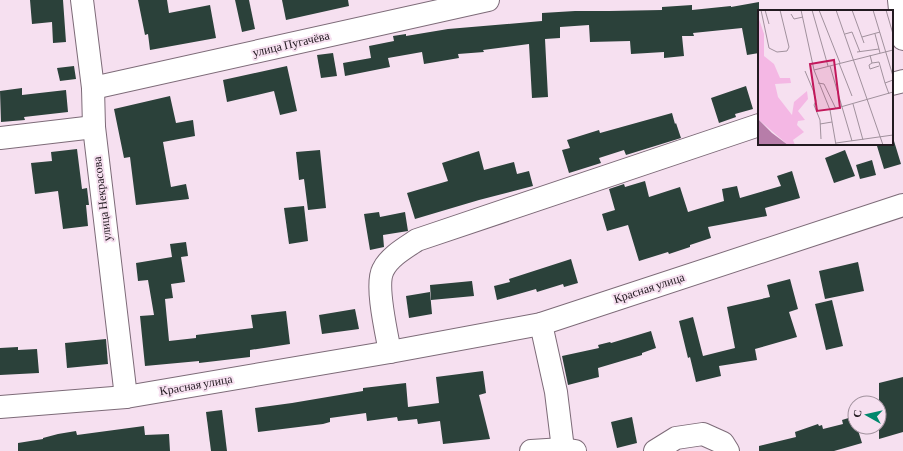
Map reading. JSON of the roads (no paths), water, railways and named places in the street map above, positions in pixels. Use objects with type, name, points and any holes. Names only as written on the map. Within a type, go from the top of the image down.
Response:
[{"type":"street","name":"улица Некрасова","points":[[82,0],[93,88],[94,127],[126,397]]},
{"type":"street","name":"улица Пугачёва","points":[[93,88],[488,0]]},
{"type":"street","points":[[899,0],[903,39]]},
{"type":"street","points":[[893,84],[903,81]]},
{"type":"street","points":[[390,352],[380,289],[382,271],[394,256],[417,240],[758,125]]},
{"type":"street","points":[[0,138],[94,127]]},
{"type":"street","name":"Красная улица","points":[[0,407],[126,397],[390,352],[542,324],[903,205]]},
{"type":"street","points":[[531,451],[569,450],[542,324]]},
{"type":"street","points":[[655,451],[676,438],[703,434],[726,447]]}]
